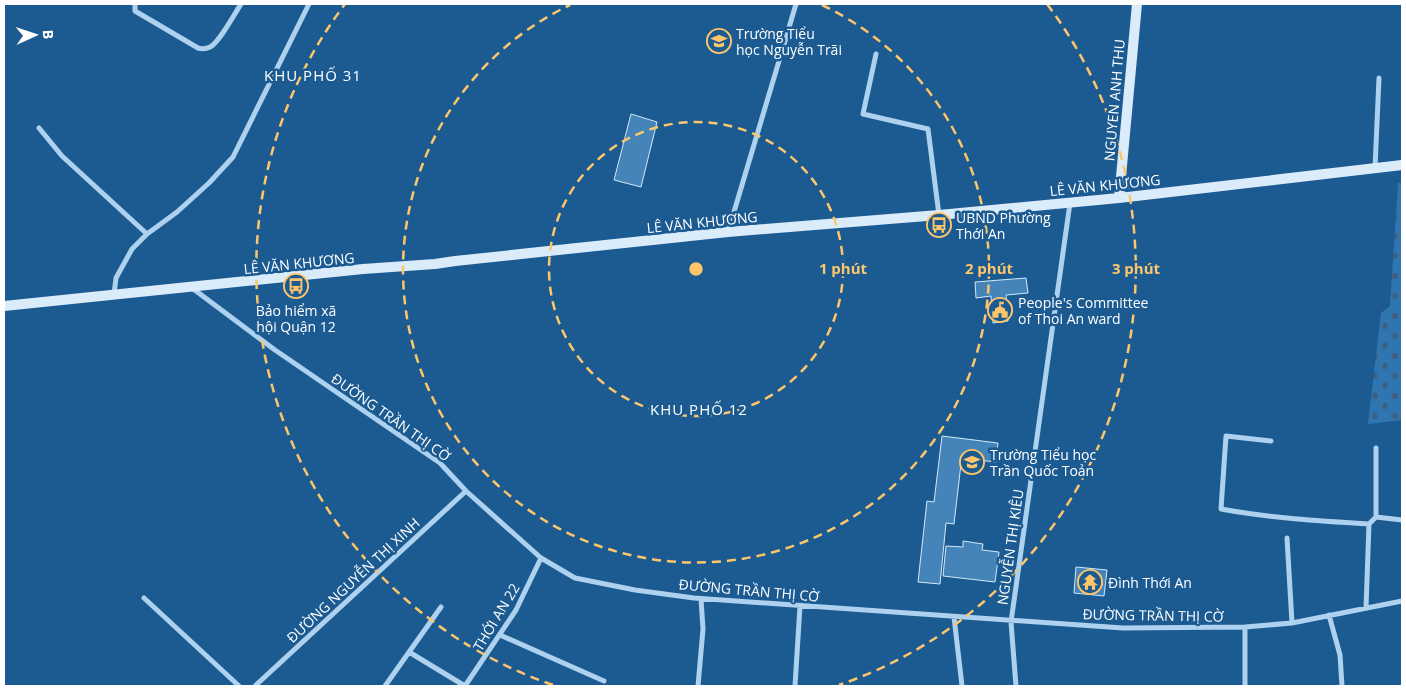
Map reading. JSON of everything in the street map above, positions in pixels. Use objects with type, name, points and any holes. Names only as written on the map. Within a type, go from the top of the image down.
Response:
[{"type":"main road","name":"NGUYEN ANH THU","points":[[1119,198],[1137,4]]},
{"type":"main road","name":"LÊ VĂN KHƯƠNG","points":[[4,306],[354,270],[435,264],[728,232],[939,216],[1070,203],[1402,165]]},
{"type":"street","points":[[135,4],[135,11],[198,48],[207,49],[217,41],[242,4]]},
{"type":"street","points":[[114,294],[116,278],[132,249],[209,183],[233,157],[309,4]]},
{"type":"street","points":[[728,232],[796,4]]},
{"type":"street","points":[[876,54],[863,114],[928,130],[939,216]]},
{"type":"street","points":[[1374,168],[1379,78]]},
{"type":"street","points":[[39,128],[62,156],[148,234]]},
{"type":"street","name":"NGUYỄN THỊ KIÊU","points":[[1016,686],[1011,622],[1070,203]]},
{"type":"street","name":"ĐƯỜNG TRẦN THỊ CỜ","points":[[192,288],[276,350],[440,463],[466,491],[541,558],[575,578],[635,590],[701,599],[1011,622],[1123,628],[1245,627],[1292,623],[1402,601]]},
{"type":"street","points":[[1271,441],[1226,436],[1221,509],[1251,515],[1369,524]]},
{"type":"street","points":[[1366,608],[1369,524],[1376,517],[1376,448]]},
{"type":"street","name":"ĐƯỜNG NGUYỄN THỊ XINH","points":[[255,686],[466,491]]},
{"type":"street","points":[[1376,517],[1402,520]]},
{"type":"street","points":[[1288,538],[1292,623]]},
{"type":"street","name":"THỚI AN 22","points":[[465,686],[516,610],[541,558]]},
{"type":"street","points":[[144,598],[239,686]]},
{"type":"street","points":[[698,686],[703,629],[701,599]]},
{"type":"street","points":[[795,686],[800,606]]},
{"type":"street","points":[[385,686],[441,607]]},
{"type":"street","points":[[1329,616],[1340,655],[1342,686]]},
{"type":"street","points":[[954,618],[962,686]]},
{"type":"street","points":[[1245,627],[1245,686]]},
{"type":"street","points":[[500,635],[604,681]]},
{"type":"street","points":[[409,652],[465,686]]},
{"type":"green space","points":[[1398,183],[1402,183],[1402,420],[1368,424],[1381,313],[1390,306]]},
{"type":"building","points":[[631,114],[657,122],[641,187],[614,180]]},
{"type":"building","name":"People's Committee of Thoi An ward","points":[[1026,278],[1028,293],[1006,295],[1008,321],[993,323],[991,296],[976,298],[975,282]]},
{"type":"building","points":[[942,436],[998,443],[996,462],[967,459],[966,464],[961,464],[954,524],[946,523],[940,584],[918,582],[927,501],[934,502]]},
{"type":"building","points":[[963,541],[983,544],[982,550],[999,552],[995,582],[943,576],[946,546],[963,547]]},
{"type":"building","name":"Đình Thới An","points":[[1076,567],[1107,570],[1104,596],[1074,593]]},
{"type":"place","name":"Trường Tiểu học Nguyễn Trãi","points":[[719,41]]},
{"type":"place","name":"UBND Phường Thới An","points":[[939,225]]},
{"type":"place","name":"Bảo hiểm xã hội Quận 12","points":[[296,286]]},
{"type":"place","name":"People's Committee of Thoi An ward","points":[[1000,310]]},
{"type":"place","name":"Trường Tiểu học Trần Quốc Toản","points":[[972,462]]},
{"type":"place","name":"Đình Thới An","points":[[1090,582]]},
{"type":"district","name":"KHU PHỐ 31","points":[[313,75]]},
{"type":"district","name":"KHU PHỐ 12","points":[[699,409]]}]
